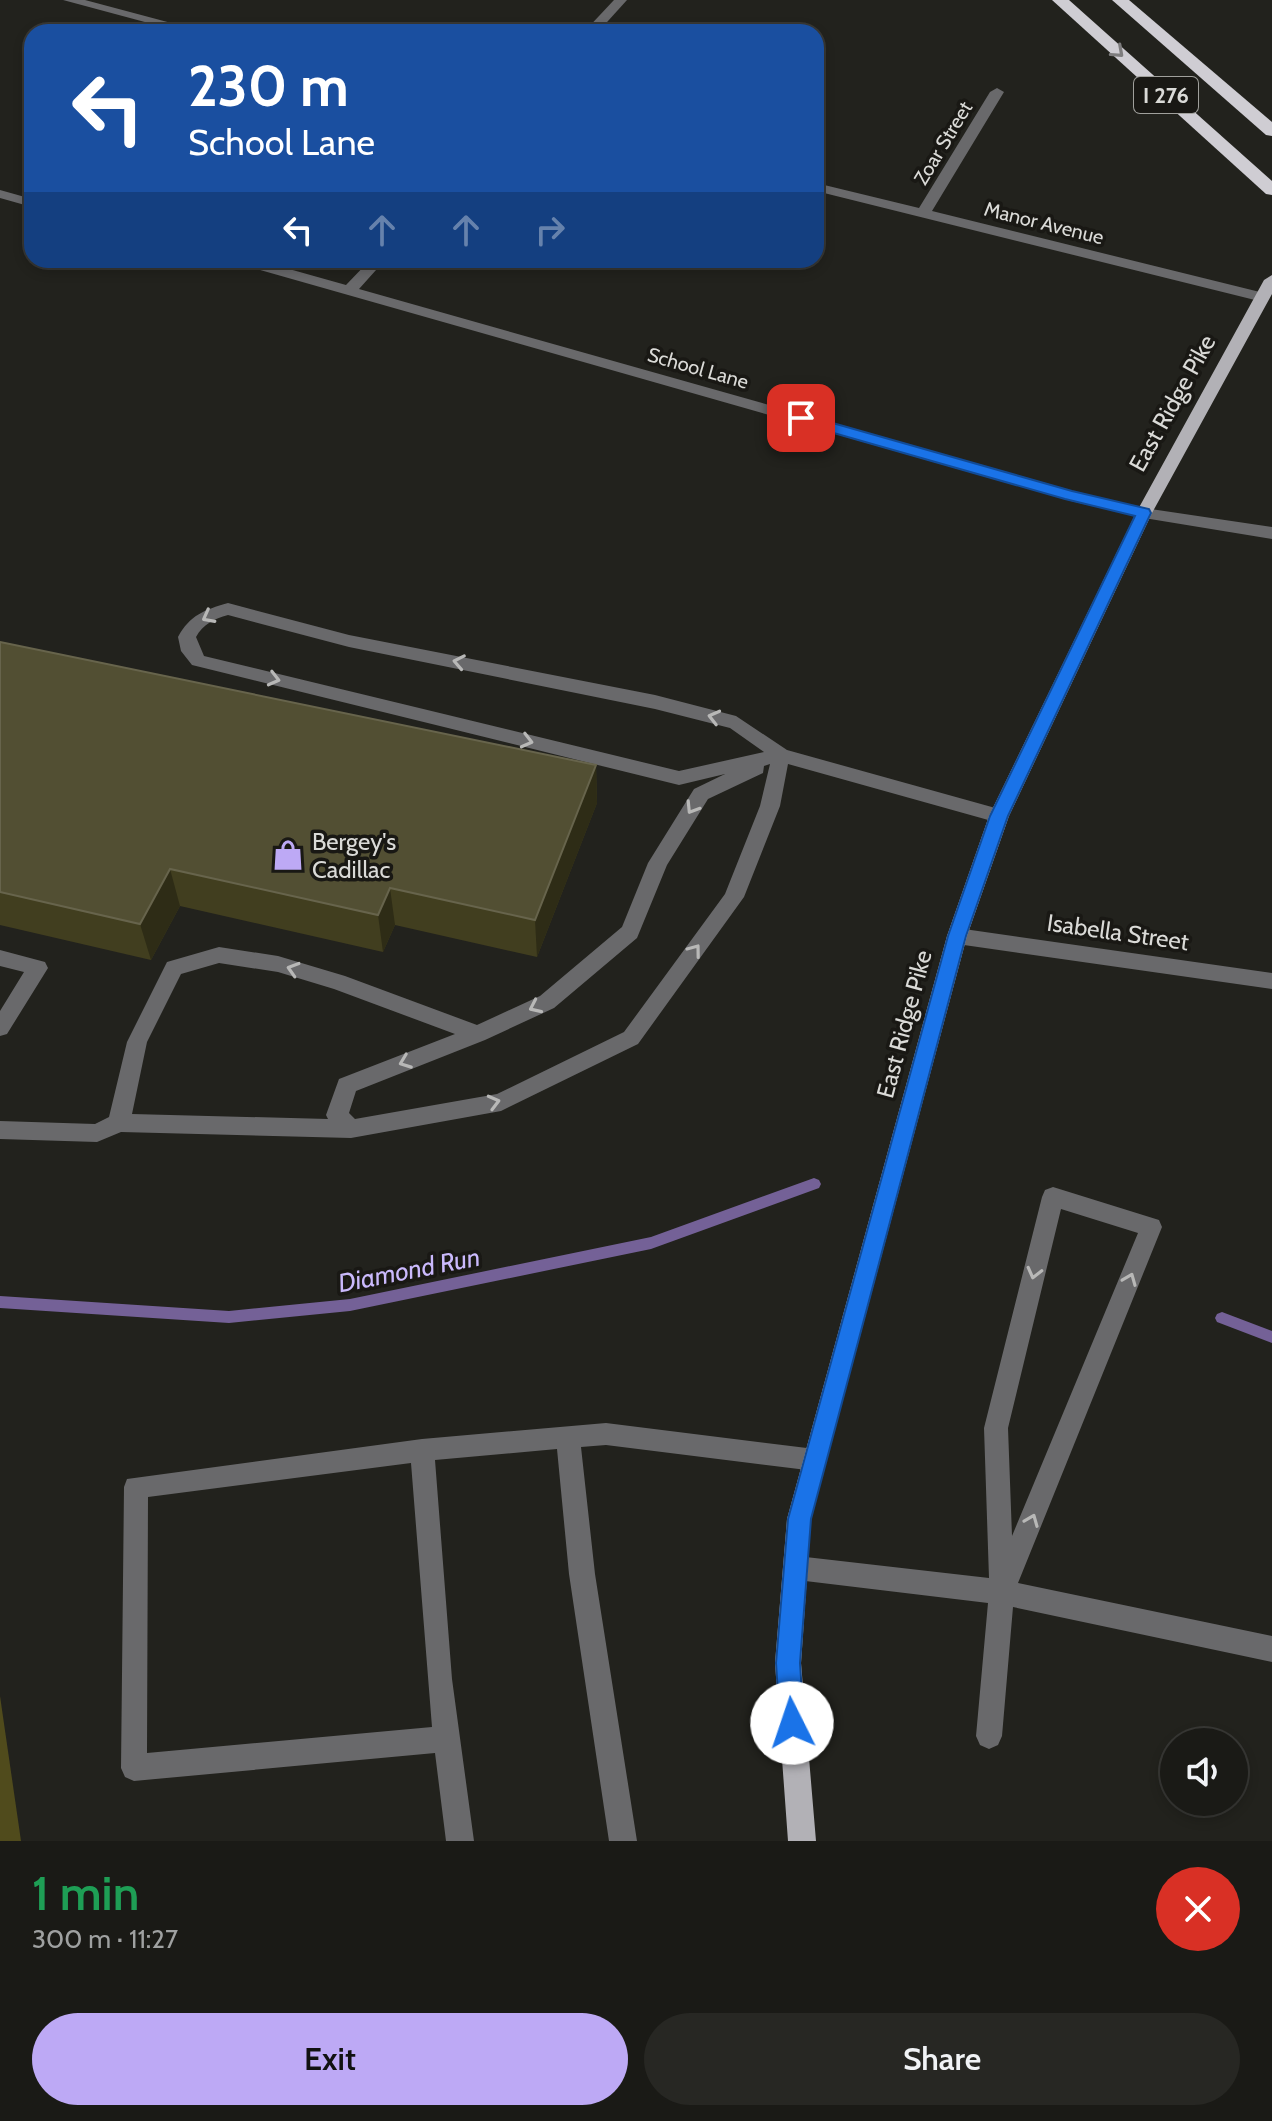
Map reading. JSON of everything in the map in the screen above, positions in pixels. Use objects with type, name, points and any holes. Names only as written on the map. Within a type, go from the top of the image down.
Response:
[{"type":"highway","name":"I 276","points":[[1060,0],[1272,190]]},
{"type":"highway","name":"I 276","points":[[1120,0],[1272,131]]},
{"type":"main road","name":"East Ridge Pike","points":[[802,1841],[788,1663],[799,1519],[957,936],[999,816],[1144,513],[1272,280]]},
{"type":"street","points":[[69,0],[166,24]]},
{"type":"street","points":[[598,24],[621,0]]},
{"type":"street","name":"Zoar Street","points":[[923,214],[997,92]]},
{"type":"street","name":"Manor Avenue","points":[[824,189],[1263,297]]},
{"type":"street","points":[[0,194],[24,201]]},
{"type":"street","name":"School Lane","points":[[270,268],[1071,496],[1144,513],[1272,533]]},
{"type":"street","points":[[350,290],[371,268]]},
{"type":"street","points":[[781,755],[679,778],[198,661],[190,651],[187,637],[193,626],[207,615],[228,609],[349,641],[655,702],[736,723],[781,755],[999,816]]},
{"type":"street","points":[[351,1129],[337,1115],[347,1085],[478,1034],[547,1002],[630,932],[658,863],[701,794],[781,755]]},
{"type":"street","points":[[0,1130],[97,1133],[119,1123],[351,1129],[501,1102],[631,1038],[734,897],[770,806],[781,755]]},
{"type":"street","name":"Isabella Street","points":[[957,936],[1272,981]]},
{"type":"street","points":[[119,1123],[137,1042],[174,968],[219,955],[278,964],[338,982],[478,1034]]},
{"type":"street","points":[[0,958],[38,968],[0,1028]]},
{"type":"street","points":[[989,1736],[1002,1592],[996,1428],[1053,1197],[1151,1227],[1002,1592]]},
{"type":"street","points":[[447,1739],[134,1768],[136,1487],[422,1450],[606,1434],[815,1460]]},
{"type":"street","points":[[568,1437],[582,1574],[623,1841]]},
{"type":"street","points":[[422,1450],[447,1739],[460,1841]]},
{"type":"street","points":[[797,1568],[1002,1592],[1272,1649]]},
{"type":"shaded area","points":[[0,1696],[21,1841],[0,1841]]},
{"type":"building","name":"Bergey's Cadillac","points":[[0,642],[596,765],[535,920],[390,888],[378,915],[170,869],[140,924],[0,892]]},
{"type":"waterway","name":"Diamond Run","points":[[0,1302],[229,1317],[350,1305],[651,1243],[814,1184]]},
{"type":"waterway","name":"Diamond Run","points":[[1222,1318],[1272,1337]]},
{"type":"place","name":"Bergey's Cadillac","points":[[288,855]]},
{"type":"route","points":[[792,1723],[788,1663],[799,1519],[957,936],[999,816],[1144,513],[1071,496],[801,418]]}]
